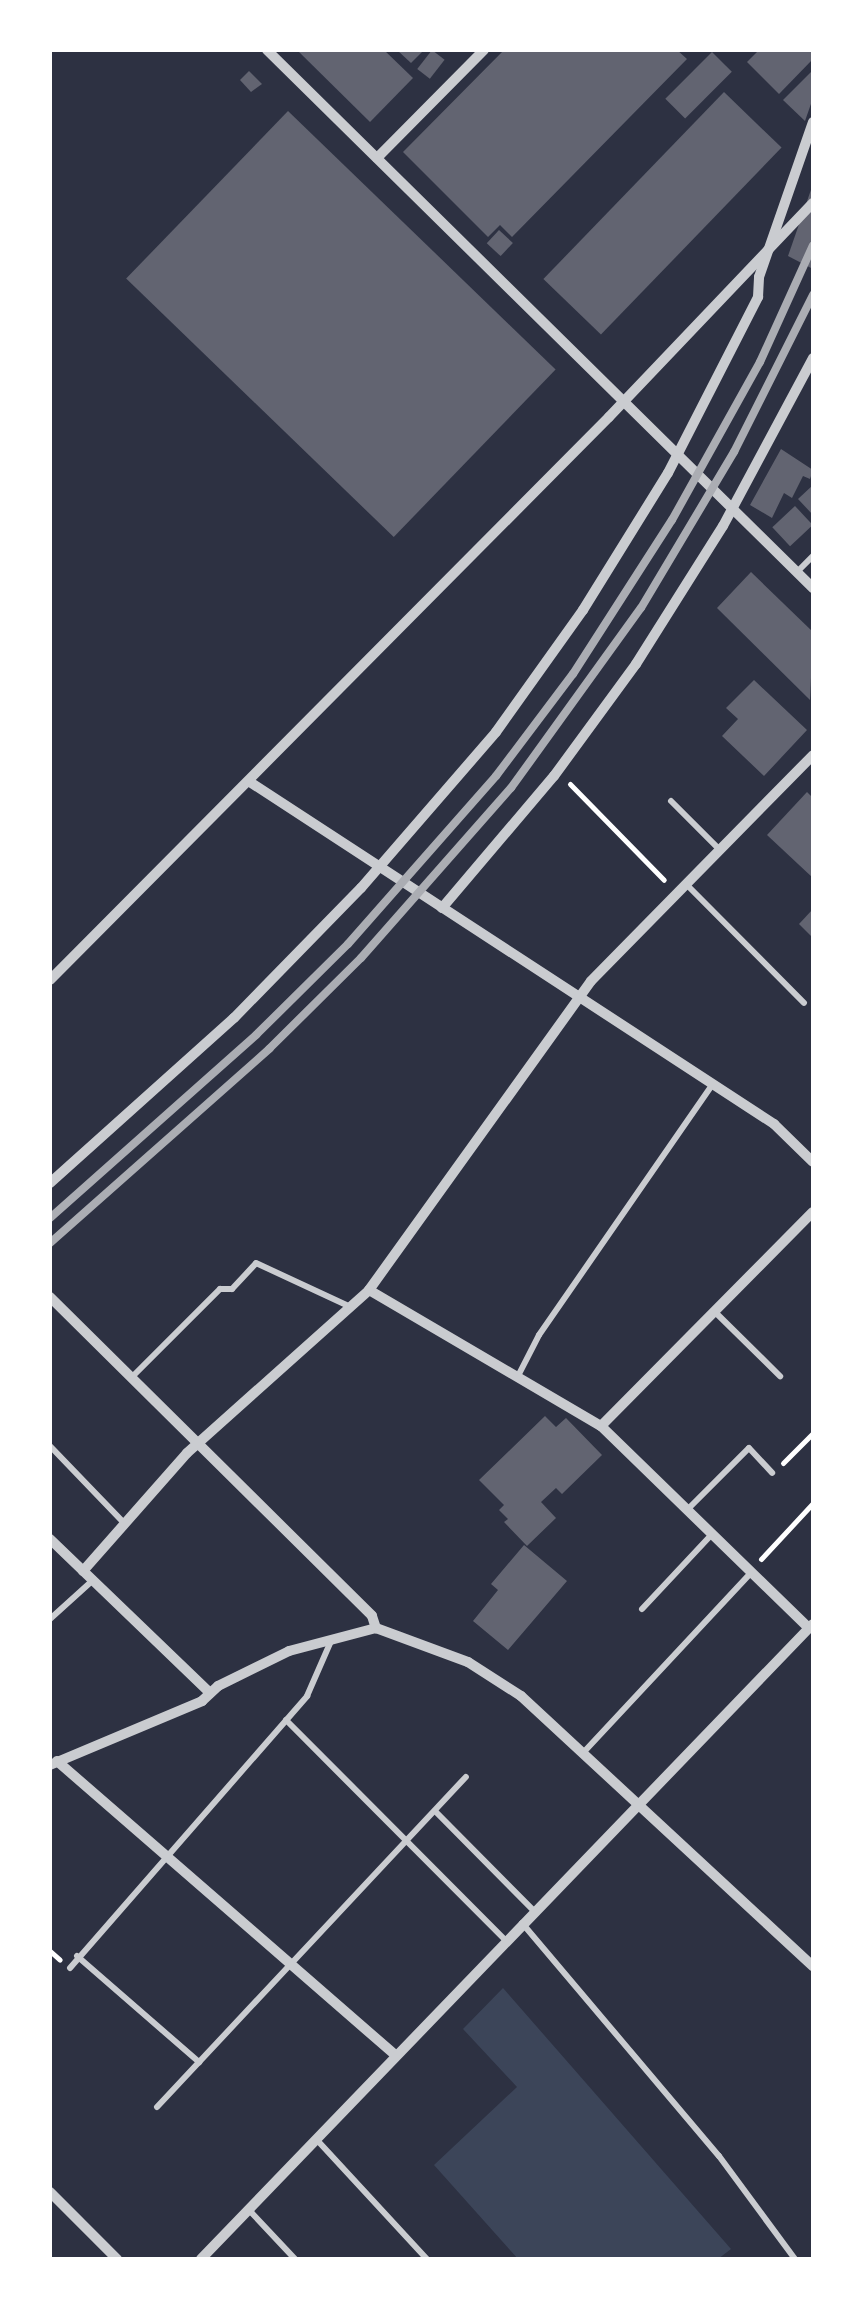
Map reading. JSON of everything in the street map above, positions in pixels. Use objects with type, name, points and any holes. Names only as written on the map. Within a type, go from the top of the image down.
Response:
[{"type":"street","points":[[266,50],[813,588]]},
{"type":"street","points":[[376,158],[484,50]]},
{"type":"street","points":[[50,1183],[234,1018],[379,867],[496,732],[583,610],[678,456],[758,297],[757,284],[813,122]]},
{"type":"street","points":[[50,980],[250,782],[813,204]]},
{"type":"street","points":[[442,908],[557,771],[636,664],[732,509],[813,358]]},
{"type":"street","points":[[84,1571],[198,1444],[368,1290],[578,997],[813,756]]},
{"type":"street","points":[[250,782],[774,1124],[813,1162]]},
{"type":"street","points":[[601,1426],[813,1212]]},
{"type":"street","points":[[200,2259],[811,1626],[601,1426],[368,1290]]},
{"type":"street","points":[[50,1297],[372,1616],[376,1628]]},
{"type":"street","points":[[50,1539],[210,1693]]},
{"type":"street","points":[[396,2056],[53,1763],[202,1701],[210,1693],[290,1651],[376,1628],[468,1662],[521,1696],[813,1966]]},
{"type":"street","points":[[50,2192],[117,2259]]},
{"type":"lane","points":[[797,572],[813,556]]},
{"type":"lane","points":[[671,801],[720,850]]},
{"type":"lane","points":[[681,889],[804,1004]]},
{"type":"lane","points":[[518,1376],[539,1335],[713,1084]]},
{"type":"lane","points":[[132,1378],[220,1289],[232,1289],[256,1264],[350,1306]]},
{"type":"lane","points":[[714,1311],[780,1376]]},
{"type":"lane","points":[[50,1446],[125,1524]]},
{"type":"lane","points":[[688,1510],[749,1448],[772,1473]]},
{"type":"lane","points":[[642,1608],[713,1533]]},
{"type":"lane","points":[[581,1755],[752,1572]]},
{"type":"lane","points":[[50,1619],[93,1580]]},
{"type":"lane","points":[[70,1968],[308,1696],[331,1641]]},
{"type":"lane","points":[[286,1720],[506,1941]]},
{"type":"lane","points":[[157,2107],[466,1777]]},
{"type":"lane","points":[[434,1811],[534,1911]]},
{"type":"lane","points":[[522,1923],[719,2156],[796,2259]]},
{"type":"lane","points":[[77,1956],[199,2062]]},
{"type":"lane","points":[[316,2139],[427,2259]]},
{"type":"lane","points":[[248,2209],[295,2259]]},
{"type":"path","points":[[557,771],[681,889]]},
{"type":"path","points":[[772,1473],[813,1434]]},
{"type":"path","points":[[752,1572],[813,1503]]},
{"type":"shaded area","points":[[503,1988],[731,2249],[718,2259],[518,2259],[434,2165],[517,2087],[463,2029]]},
{"type":"building","points":[[297,50],[384,50],[413,78],[370,122]]},
{"type":"building","points":[[397,50],[424,50],[411,63]]},
{"type":"building","points":[[432,50],[445,60],[430,79],[417,69]]},
{"type":"building","points":[[504,50],[677,50],[687,59],[512,237],[500,225],[488,237],[403,152]]},
{"type":"building","points":[[759,50],[813,50],[813,59],[779,94],[747,62]]},
{"type":"building","points":[[712,52],[732,72],[685,118],[665,99]]},
{"type":"building","points":[[249,71],[262,84],[251,92],[240,80]]},
{"type":"building","points":[[811,72],[813,98],[805,121],[783,100]]},
{"type":"building","points":[[724,92],[782,148],[601,335],[543,279]]},
{"type":"building","points":[[288,111],[556,369],[394,537],[126,279]]},
{"type":"building","points":[[813,184],[813,269],[788,256]]},
{"type":"building","points":[[499,230],[513,243],[501,256],[487,243]]},
{"type":"building","points":[[781,449],[813,470],[810,479],[803,476],[792,498],[784,493],[772,518],[750,505]]},
{"type":"building","points":[[813,485],[813,515],[798,499]]},
{"type":"building","points":[[795,506],[813,525],[790,546],[772,527]]},
{"type":"building","points":[[751,572],[813,632],[810,700],[717,608]]},
{"type":"building","points":[[754,680],[807,730],[764,776],[722,736],[738,719],[726,708]]},
{"type":"building","points":[[807,792],[813,798],[813,878],[767,835]]},
{"type":"building","points":[[813,909],[813,938],[799,924]]},
{"type":"building","points":[[545,1416],[556,1427],[566,1418],[602,1455],[562,1494],[556,1488],[541,1502],[556,1518],[527,1546],[504,1522],[508,1519],[499,1510],[504,1505],[479,1480]]},
{"type":"building","points":[[524,1545],[567,1581],[508,1650],[473,1621],[498,1590],[491,1584]]},
{"type":"railway","points":[[50,1218],[256,1035],[348,944],[496,776],[573,674],[672,520],[760,362],[813,245]]},
{"type":"railway","points":[[50,1243],[269,1049],[361,958],[511,788],[641,608],[734,452],[813,295]]}]
